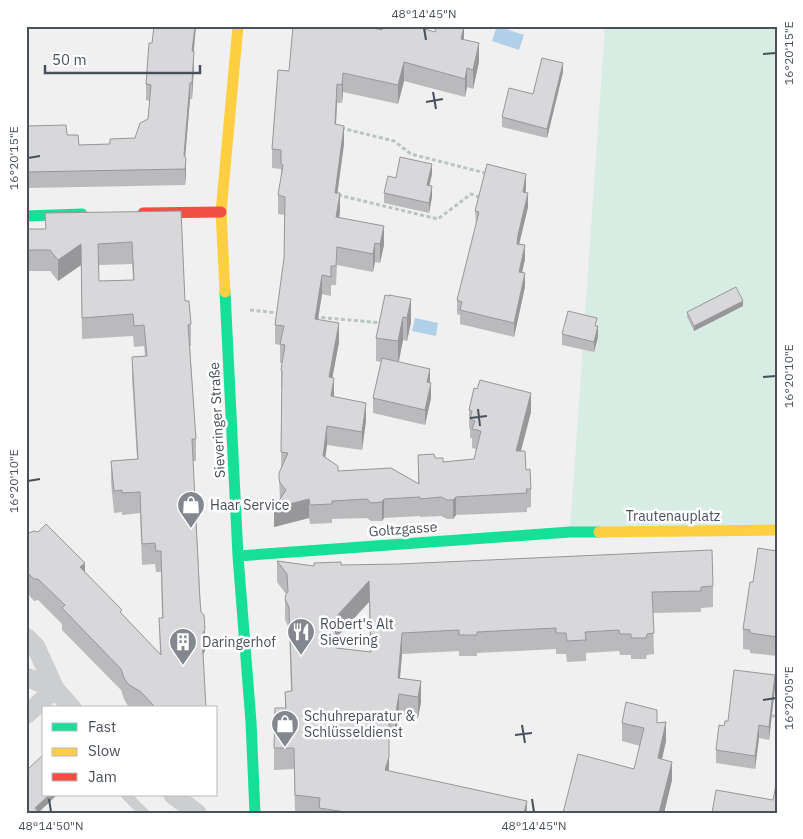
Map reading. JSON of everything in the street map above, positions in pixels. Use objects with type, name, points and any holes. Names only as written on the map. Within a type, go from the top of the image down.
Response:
[{"type":"main road","name":"Sieveringer Straße","points":[[238,26],[221,212],[238,556],[251,722],[255,813]]},
{"type":"main road","points":[[134,214],[221,212]]},
{"type":"main road","points":[[26,216],[94,214]]},
{"type":"main road","name":"Trautenauplatz","points":[[570,532],[777,530]]},
{"type":"main road","name":"Goltzgasse","points":[[238,556],[570,532]]},
{"type":"street","points":[[26,637],[36,647],[54,689],[70,706]]},
{"type":"street","points":[[26,677],[54,689]]},
{"type":"street","points":[[26,715],[54,689]]},
{"type":"street","points":[[174,796],[197,813]]},
{"type":"lane","points":[[127,796],[144,813]]},
{"type":"path","points":[[336,127],[394,141],[411,154],[495,175]]},
{"type":"path","points":[[337,195],[438,219],[471,194],[482,198]]},
{"type":"path","points":[[227,308],[288,314]]},
{"type":"path","points":[[308,317],[384,323]]},
{"type":"path","points":[[772,716],[777,716]]},
{"type":"green space","points":[[605,26],[777,26],[777,530],[570,532]]},
{"type":"water","points":[[497,26],[524,35],[519,50],[492,41]]},
{"type":"water","points":[[415,318],[438,323],[436,336],[412,331]]},
{"type":"building","points":[[154,26],[195,26],[192,51],[194,51],[192,83],[190,83],[184,155],[186,159],[185,169],[26,172],[26,130],[28,130],[28,126],[66,125],[67,135],[78,135],[79,145],[110,144],[110,139],[135,138],[140,123],[148,119],[151,85],[146,84],[149,43],[152,43]]},
{"type":"building","points":[[293,26],[363,26],[382,30],[383,26],[414,26],[435,32],[436,26],[464,26],[461,39],[479,43],[473,70],[467,68],[465,79],[404,62],[398,85],[343,73],[342,85],[337,84],[335,124],[344,126],[335,193],[340,193],[336,217],[384,226],[380,244],[375,243],[373,254],[337,247],[336,266],[331,266],[331,277],[322,275],[315,319],[339,323],[329,377],[334,378],[331,396],[366,403],[362,432],[327,426],[323,456],[338,466],[338,471],[391,468],[419,484],[418,455],[434,454],[435,458],[443,458],[443,462],[474,459],[481,431],[472,429],[475,421],[470,419],[472,411],[469,410],[474,388],[477,389],[480,380],[531,393],[516,451],[525,451],[526,470],[530,469],[531,489],[526,489],[527,493],[456,497],[453,500],[441,497],[420,499],[420,497],[384,499],[382,502],[371,503],[367,499],[332,501],[332,504],[310,505],[309,499],[274,508],[286,490],[280,483],[279,473],[288,453],[281,452],[281,370],[285,345],[280,344],[284,326],[275,325],[284,258],[285,197],[278,195],[283,165],[281,164],[281,150],[272,149],[278,70],[289,71]]},
{"type":"building","points":[[542,58],[563,63],[547,129],[502,117],[509,88],[533,94]]},
{"type":"building","points":[[400,157],[432,164],[427,185],[432,186],[429,203],[384,193],[388,176],[396,178]]},
{"type":"building","points":[[487,164],[526,174],[523,192],[528,193],[517,244],[525,245],[519,272],[525,273],[514,323],[460,310],[462,302],[457,300],[479,212],[475,211]]},
{"type":"building","points":[[181,211],[185,301],[189,301],[191,324],[188,325],[196,439],[192,439],[200,601],[205,629],[202,635],[206,706],[154,706],[141,692],[128,684],[121,669],[62,608],[65,605],[38,579],[34,579],[27,572],[26,534],[34,531],[38,532],[46,524],[85,563],[80,567],[122,610],[120,612],[161,655],[159,618],[163,618],[161,551],[156,551],[155,543],[142,544],[140,492],[122,493],[122,490],[114,491],[111,461],[138,459],[132,357],[147,356],[144,325],[134,326],[133,314],[82,318],[81,244],[58,260],[50,250],[26,250],[26,229],[46,229],[45,213]],"holes":[[[132,242],[134,280],[99,281],[98,244]]]},
{"type":"building","points":[[736,287],[743,301],[694,326],[687,312]]},
{"type":"building","points":[[385,295],[411,299],[407,318],[403,317],[398,341],[376,338]]},
{"type":"building","points":[[568,311],[597,318],[595,326],[598,326],[594,342],[562,334]]},
{"type":"building","points":[[382,358],[430,369],[427,382],[431,383],[425,410],[373,398]]},
{"type":"building","points":[[758,548],[777,551],[777,637],[750,633],[750,630],[743,629],[750,582],[753,582]]},
{"type":"building","points":[[712,550],[713,586],[701,587],[701,591],[652,592],[654,633],[647,634],[646,638],[631,638],[631,634],[620,634],[619,630],[585,632],[586,640],[567,641],[566,633],[556,633],[556,628],[477,632],[477,635],[459,635],[459,630],[402,633],[398,678],[421,681],[418,697],[399,694],[395,718],[389,717],[389,757],[385,770],[527,801],[524,813],[352,813],[319,808],[320,798],[295,795],[294,748],[274,748],[275,708],[286,708],[285,692],[292,691],[289,607],[285,599],[288,592],[287,574],[277,561],[314,566],[314,563],[341,562],[341,565]],"holes":[[[369,581],[371,652],[336,648],[335,618]]]},
{"type":"building","points":[[734,670],[775,675],[769,727],[759,725],[755,756],[716,750],[719,725],[724,726],[725,721],[728,721]]},
{"type":"building","points":[[626,702],[657,710],[657,723],[666,722],[658,758],[672,762],[659,813],[563,813],[578,754],[634,769],[644,728],[622,723]]},
{"type":"building","points":[[42,756],[42,796],[48,796],[35,808],[39,813],[26,813],[26,771]]},
{"type":"building","points":[[776,785],[777,813],[712,813],[716,790],[773,800]]},
{"type":"traffic: fast","points":[[26,216],[82,214]]},
{"type":"traffic: fast","points":[[225,292],[238,556],[251,722],[255,813]]},
{"type":"traffic: fast","points":[[238,556],[570,532],[599,532]]},
{"type":"traffic: slow","points":[[225,292],[221,212],[238,26]]},
{"type":"traffic: slow","points":[[599,532],[777,530]]},
{"type":"traffic: jam","points":[[143,213],[221,212]]},
{"type":"place","name":"Haar Service","points":[[191,529]]},
{"type":"place","name":"Robert's Alt Sievering","points":[[301,656]]},
{"type":"place","name":"Daringerhof","points":[[183,666]]},
{"type":"place","name":"Schuhreparatur & Schlüsseldienst","points":[[285,748]]}]
